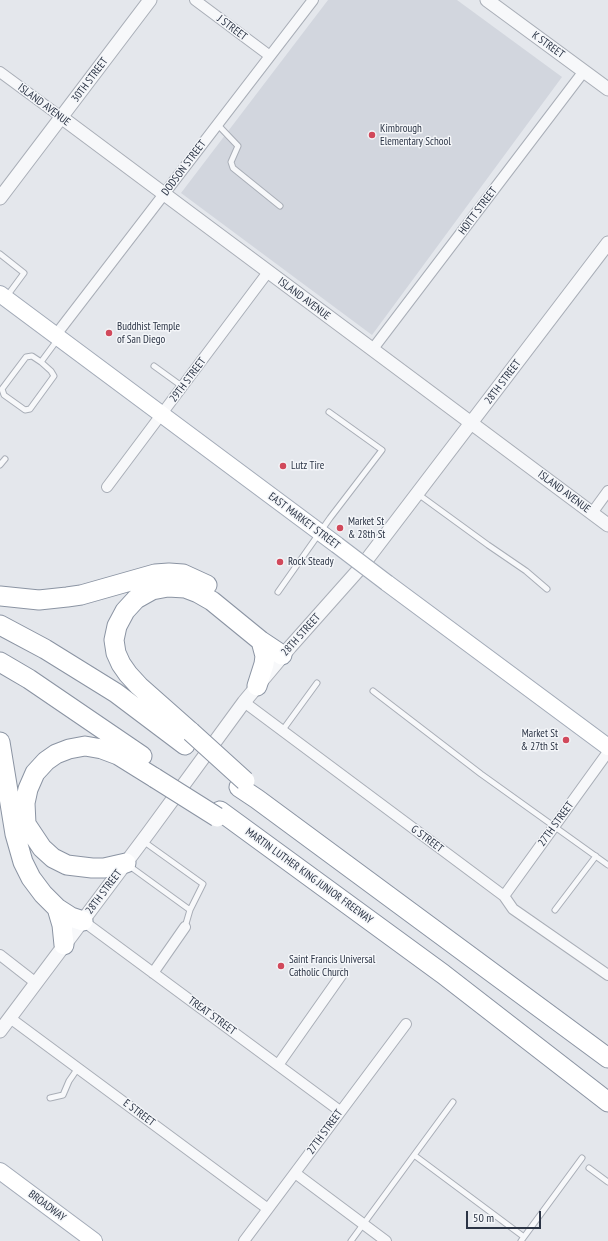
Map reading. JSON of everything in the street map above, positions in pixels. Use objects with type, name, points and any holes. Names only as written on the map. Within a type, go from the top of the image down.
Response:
[{"type":"highway","points":[[0,596],[39,600],[67,597],[81,595],[155,574],[183,574],[195,578],[209,586],[286,651]]},
{"type":"highway","points":[[188,739],[128,674],[116,653],[114,640],[116,626],[125,611],[136,599],[152,590],[168,587],[185,588],[212,601],[261,641],[286,651]]},
{"type":"highway","points":[[0,625],[45,649],[188,739],[242,784],[257,799],[606,1057]]},
{"type":"highway","points":[[257,686],[265,656],[261,641]]},
{"type":"highway","name":"MARTIN LUTHER KING JUNIOR FREEWAY","points":[[0,662],[29,679],[158,773],[278,854],[443,974],[608,1102]]},
{"type":"highway","points":[[0,742],[15,834],[23,862],[31,878],[43,894],[57,908],[70,917],[83,921]]},
{"type":"highway","points":[[83,921],[75,908],[48,885],[30,854],[26,837],[25,803],[28,789],[35,773],[46,761],[56,754],[69,749],[84,746],[102,749],[158,773]]},
{"type":"highway","points":[[26,824],[42,848],[53,858],[67,865],[80,868],[104,868],[126,863]]},
{"type":"highway","points":[[57,908],[62,925],[64,945]]},
{"type":"main road","name":"EAST MARKET STREET","points":[[3,296],[608,748]]},
{"type":"main road","name":"BROADWAY","points":[[0,1172],[94,1241]]},
{"type":"street","name":"30TH STREET","points":[[0,198],[150,0]]},
{"type":"street","name":"J STREET","points":[[195,0],[270,56]]},
{"type":"street","name":"DODSON STREET","points":[[57,337],[164,194],[313,0]]},
{"type":"street","name":"K STREET","points":[[487,0],[608,89]]},
{"type":"street","name":"HOITT STREET","points":[[372,350],[584,71]]},
{"type":"street","name":"ISLAND AVENUE","points":[[0,72],[608,525]]},
{"type":"street","name":"28TH STREET","points":[[0,1031],[244,702],[286,651],[362,566],[472,424],[608,243]]},
{"type":"street","name":"29TH STREET","points":[[107,487],[268,272]]},
{"type":"street","points":[[592,513],[608,491]]},
{"type":"street","name":"G STREET","points":[[244,702],[504,896],[513,909],[608,975]]},
{"type":"street","name":"27TH STREET","points":[[504,896],[608,752]]},
{"type":"street","name":"TREAT STREET","points":[[83,921],[340,1111]]},
{"type":"street","points":[[153,973],[185,927]]},
{"type":"street","points":[[0,955],[36,983]]},
{"type":"street","points":[[278,1065],[342,974]]},
{"type":"street","name":"E STREET","points":[[10,1018],[268,1209]]},
{"type":"street","name":"27TH STREET","points":[[244,1241],[406,1024]]},
{"type":"street","points":[[295,1173],[386,1241]]},
{"type":"lane","points":[[218,125],[238,146],[231,162],[233,168],[280,206]]},
{"type":"lane","points":[[0,254],[24,273],[3,296]]},
{"type":"lane","points":[[41,362],[57,337]]},
{"type":"lane","points":[[32,356],[41,362],[52,371],[54,376],[30,409],[25,410],[4,395],[2,389],[26,357],[32,356]]},
{"type":"lane","points":[[154,366],[183,387]]},
{"type":"lane","points":[[278,592],[382,450],[329,412]]},
{"type":"lane","points":[[0,465],[5,459]]},
{"type":"lane","points":[[418,493],[488,545],[526,570],[546,590]]},
{"type":"lane","points":[[282,731],[317,683]]},
{"type":"lane","points":[[373,691],[481,774],[608,865]]},
{"type":"lane","points":[[142,841],[203,884],[190,910],[185,927]]},
{"type":"lane","points":[[555,910],[596,856]]},
{"type":"lane","points":[[126,863],[190,910]]},
{"type":"lane","points":[[50,1098],[63,1095],[69,1081],[78,1068]]},
{"type":"lane","points":[[352,1241],[453,1102]]},
{"type":"lane","points":[[414,1155],[523,1239],[582,1158]]},
{"type":"lane","points":[[589,1168],[608,1182]]},
{"type":"shaded area","name":"Kimbrough Elementary School","points":[[328,0],[457,0],[562,77],[372,335],[181,193]]},
{"type":"place","name":"Kimbrough Elementary School","points":[[372,135]]},
{"type":"place","name":"Buddhist Temple of San Diego","points":[[109,333]]},
{"type":"place","name":"Lutz Tire","points":[[283,466]]},
{"type":"place","name":"Market St & 28th St","points":[[340,528]]},
{"type":"place","name":"Rock Steady","points":[[280,562]]},
{"type":"place","name":"Market St & 27th St","points":[[566,740]]},
{"type":"place","name":"Saint Francis Universal Catholic Church","points":[[281,966]]}]
